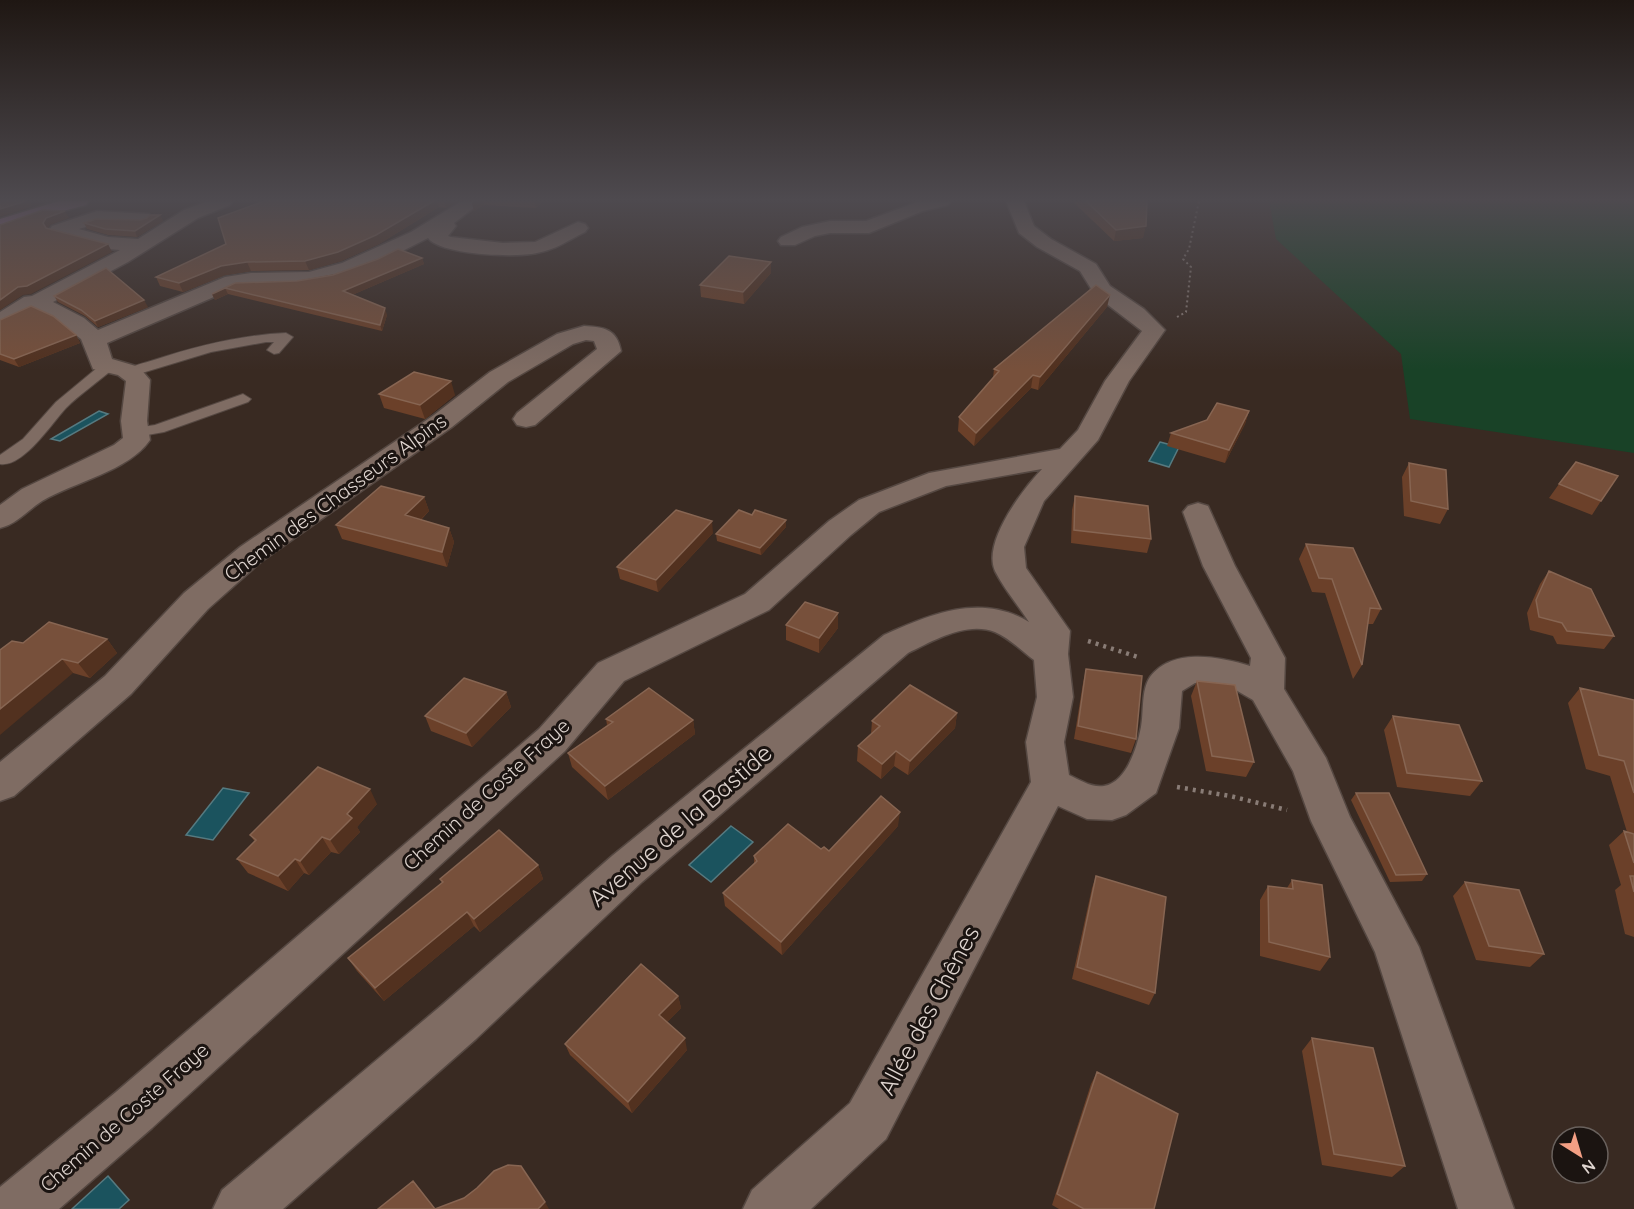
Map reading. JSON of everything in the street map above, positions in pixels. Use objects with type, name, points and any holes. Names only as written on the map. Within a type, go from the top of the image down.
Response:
[{"type":"street","points":[[0,321],[117,257]]},
{"type":"street","points":[[94,340],[232,281],[246,278],[309,279],[338,272],[368,257]]},
{"type":"street","points":[[1070,257],[1089,268],[1102,293],[1135,314],[1165,324],[1117,381],[1089,434],[1031,498],[1009,547],[1010,568],[1052,642],[1054,698],[1045,742],[1051,784],[1087,802],[1112,803],[1142,782],[1160,728],[1164,685],[1183,672],[1220,669],[1254,682],[1266,690],[1312,769],[1331,821],[1396,947],[1486,1209]]},
{"type":"street","points":[[0,519],[32,495],[124,451],[136,440],[134,421],[138,380],[120,369],[102,364],[94,340],[76,323],[45,306],[32,302]]},
{"type":"street","name":"Chemin des Chasseurs Alpins","points":[[0,785],[118,685],[195,601],[251,554],[443,421],[499,377],[565,339],[584,333],[600,334],[607,340],[609,351],[526,419]]},
{"type":"street","name":"Chemin de Coste Fraye","points":[[17,1209],[134,1110],[552,740],[611,672],[757,602],[840,528],[869,506],[939,479],[1069,456]]},
{"type":"street","points":[[1198,512],[1219,566],[1268,658],[1266,690]]},
{"type":"street","name":"Avenue de la Bastide","points":[[241,1209],[459,1022],[627,869],[896,644],[940,623],[969,618],[1000,621],[1052,642]]},
{"type":"street","name":"Allée des Chênes","points":[[771,1209],[868,1121],[1032,814],[1051,784]]},
{"type":"lane","points":[[4,460],[29,441],[61,405],[120,369],[266,337],[286,337],[274,350]]},
{"type":"lane","points":[[136,432],[158,429],[243,399]]},
{"type":"path","points":[[1165,324],[1186,312],[1191,267],[1183,259],[1184,257]]},
{"type":"path","points":[[1052,642],[1183,672]]},
{"type":"path","points":[[1142,782],[1230,796],[1331,821]]},
{"type":"green space","points":[[1296,257],[1634,257],[1634,453],[1410,419],[1401,354]]},
{"type":"water","points":[[99,411],[108,414],[60,441],[51,439]]},
{"type":"water","points":[[1160,442],[1179,447],[1169,467],[1149,461]]},
{"type":"water","points":[[223,788],[249,793],[213,840],[186,835]]},
{"type":"water","points":[[731,826],[753,842],[711,882],[689,865]]},
{"type":"water","points":[[108,1176],[129,1200],[119,1209],[72,1209]]},
{"type":"building","points":[[0,257],[82,257],[27,286],[18,287],[0,300]]},
{"type":"building","points":[[198,257],[318,257],[305,261],[247,262],[221,266],[179,283],[156,277]]},
{"type":"building","points":[[728,257],[771,262],[743,292],[700,285]]},
{"type":"building","points":[[422,258],[343,291],[385,308],[380,325],[225,288],[212,294],[235,283],[297,281],[333,275],[378,259]]},
{"type":"building","points":[[106,268],[144,300],[95,321],[81,310],[54,296]]},
{"type":"building","points":[[1096,285],[1110,295],[1040,377],[1033,375],[976,433],[959,417],[999,371],[994,369]]},
{"type":"building","points":[[31,306],[53,316],[76,335],[14,359],[0,354],[0,320]]},
{"type":"building","points":[[414,372],[451,381],[420,405],[379,394]]},
{"type":"building","points":[[1217,403],[1249,411],[1229,450],[1171,433],[1207,420]]},
{"type":"building","points":[[1576,462],[1618,476],[1601,501],[1559,484]]},
{"type":"building","points":[[1409,463],[1446,470],[1448,509],[1411,501]]},
{"type":"building","points":[[381,486],[424,497],[405,515],[449,528],[442,552],[336,525]]},
{"type":"building","points":[[1075,496],[1148,506],[1151,539],[1074,530]]},
{"type":"building","points":[[676,510],[712,521],[656,580],[617,567]]},
{"type":"building","points":[[739,510],[752,515],[755,510],[786,520],[760,548],[716,534]]},
{"type":"building","points":[[1306,544],[1353,548],[1381,609],[1370,608],[1362,665],[1332,579],[1319,578]]},
{"type":"building","points":[[1549,571],[1591,589],[1614,636],[1567,631],[1562,623],[1539,617],[1536,600]]},
{"type":"building","points":[[805,602],[838,613],[819,638],[786,625]]},
{"type":"building","points":[[49,622],[107,639],[78,663],[62,659],[0,709],[0,650],[12,641],[23,643]]},
{"type":"building","points":[[1086,669],[1142,676],[1136,739],[1078,726]]},
{"type":"building","points":[[464,678],[506,692],[466,733],[425,716]]},
{"type":"building","points":[[1197,681],[1235,685],[1254,762],[1212,756]]},
{"type":"building","points":[[910,685],[957,713],[910,761],[896,751],[882,764],[858,746],[880,726],[872,721]]},
{"type":"building","points":[[649,688],[693,720],[605,786],[568,753],[613,722],[606,719]]},
{"type":"building","points":[[1580,688],[1634,700],[1634,793],[1624,761],[1599,755]]},
{"type":"building","points":[[1393,716],[1459,725],[1482,781],[1407,773]]},
{"type":"building","points":[[318,767],[370,789],[347,814],[352,818],[330,840],[322,837],[300,861],[295,859],[278,876],[237,859],[256,840],[250,835]]},
{"type":"building","points":[[1356,793],[1389,793],[1427,874],[1396,875]]},
{"type":"building","points":[[881,796],[900,812],[781,942],[723,893],[757,861],[754,856],[788,824],[821,849],[824,847],[829,851]]},
{"type":"building","points":[[499,830],[538,865],[474,919],[467,912],[375,988],[348,958],[443,882],[440,879]]},
{"type":"building","points":[[1624,831],[1634,834],[1634,863]]},
{"type":"building","points":[[1096,876],[1166,897],[1155,993],[1077,967]]},
{"type":"building","points":[[1630,876],[1634,876],[1634,892]]},
{"type":"building","points":[[1292,880],[1322,885],[1330,957],[1269,942],[1268,886],[1293,889]]},
{"type":"building","points":[[1465,882],[1519,890],[1544,954],[1489,946]]},
{"type":"building","points":[[641,964],[678,996],[659,1015],[685,1038],[628,1102],[565,1044]]},
{"type":"building","points":[[1312,1038],[1373,1048],[1405,1166],[1334,1154]]},
{"type":"building","points":[[1097,1072],[1178,1114],[1154,1209],[1084,1209],[1057,1194]]},
{"type":"building","points":[[508,1165],[521,1166],[545,1202],[538,1209],[435,1209],[464,1198],[494,1171]]},
{"type":"building","points":[[413,1181],[435,1209],[378,1209]]}]
